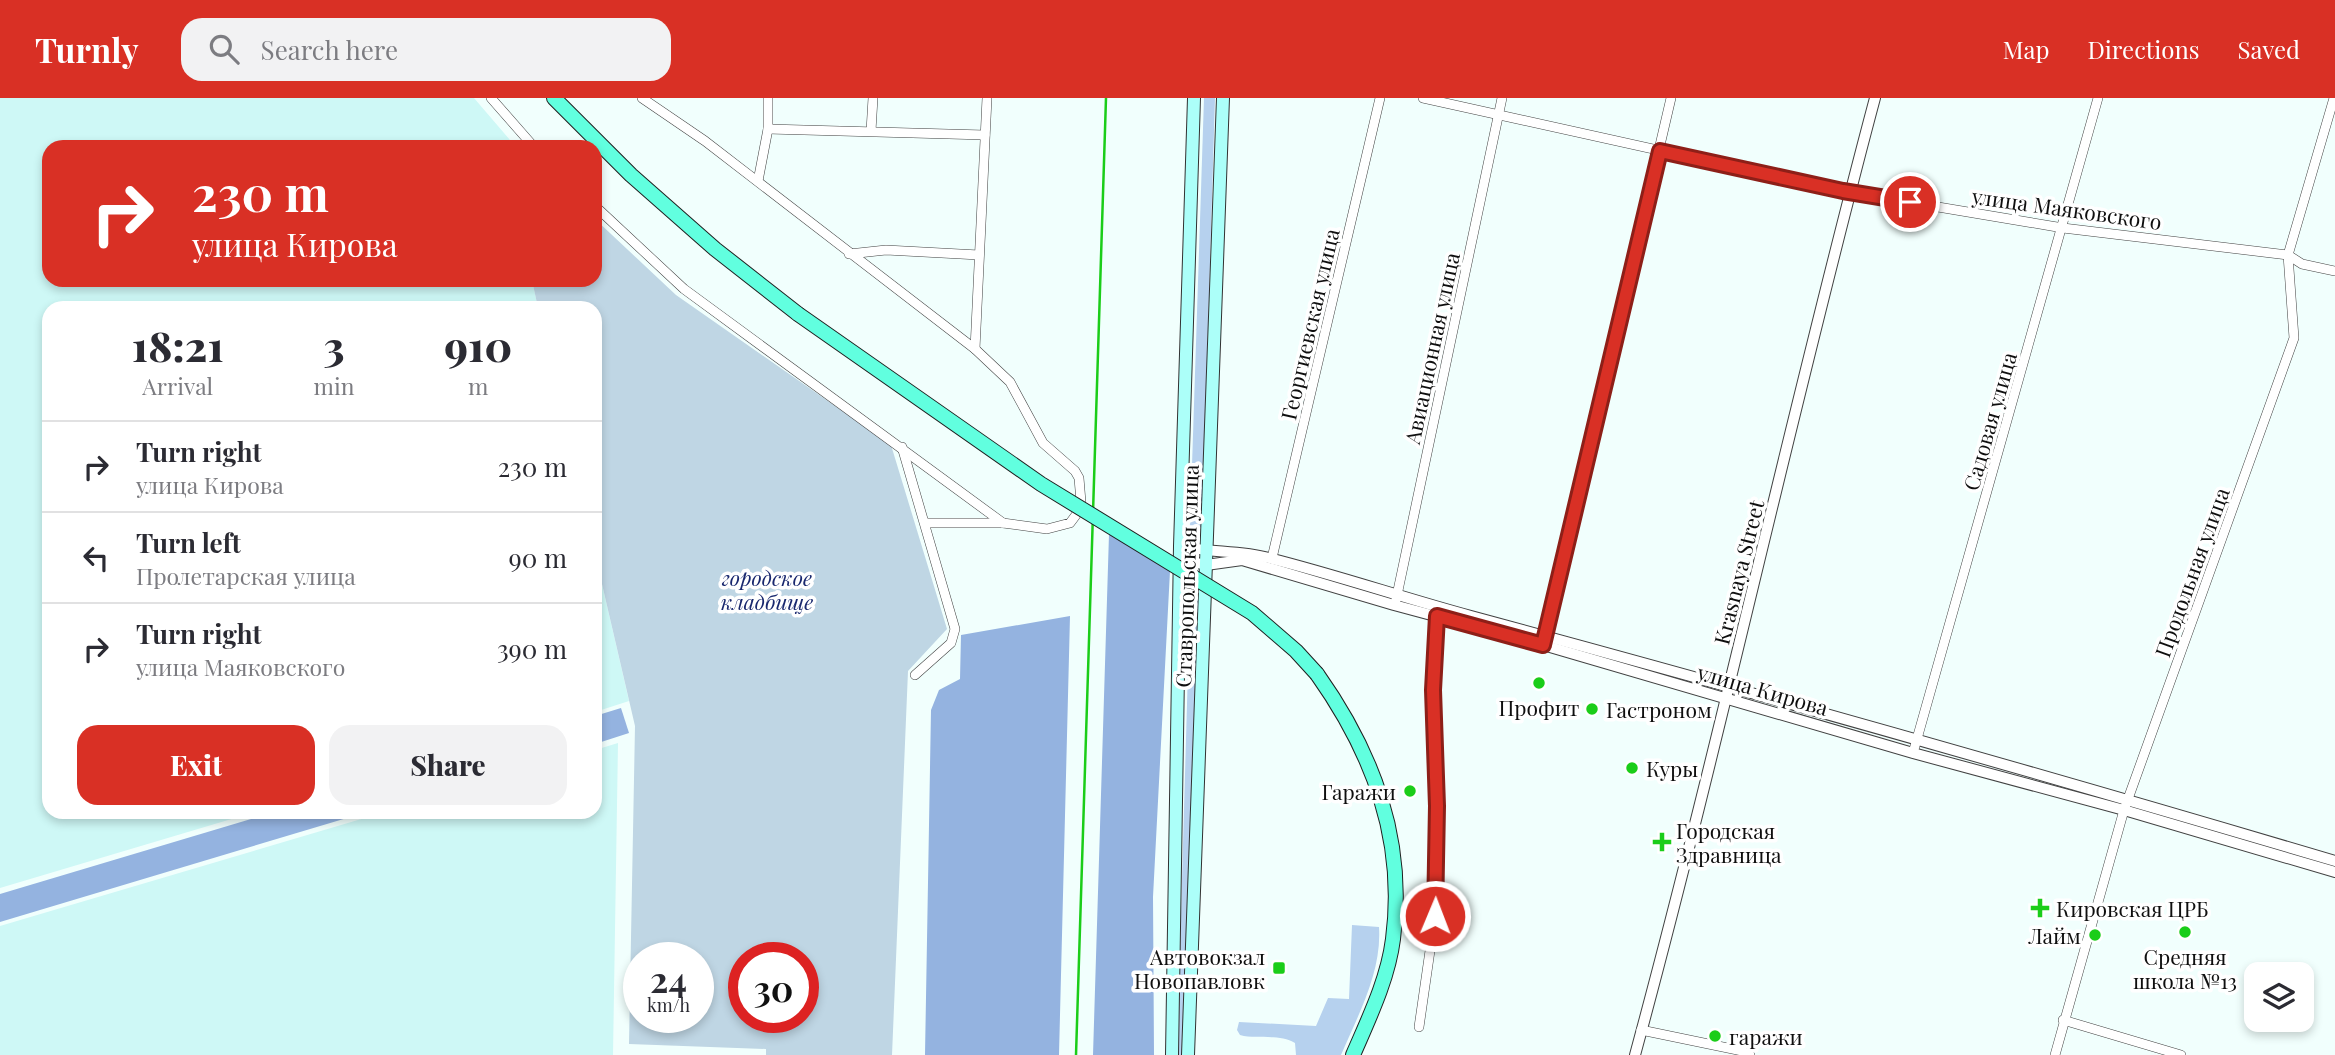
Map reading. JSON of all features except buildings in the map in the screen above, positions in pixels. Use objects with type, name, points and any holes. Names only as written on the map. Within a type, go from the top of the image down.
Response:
[{"type":"main road","points":[[554,98],[597,140]]},
{"type":"main road","name":"Ставропольская улица","points":[[1172,1055],[1180,545],[1194,98]]},
{"type":"main road","name":"Ставропольская улица","points":[[1188,1055],[1223,98]]},
{"type":"main road","points":[[602,145],[652,194],[715,249],[798,314],[1041,484],[1252,613],[1296,651],[1317,674],[1343,711],[1380,793],[1395,871],[1393,941],[1385,973],[1353,1055]]},
{"type":"street","points":[[491,98],[528,140]]},
{"type":"street","points":[[642,98],[758,181],[975,349],[1010,382],[1043,443],[1069,464],[1079,478],[1081,502],[1070,523],[1047,529],[1003,523],[925,523]]},
{"type":"street","points":[[758,181],[768,129],[768,98]]},
{"type":"street","points":[[872,131],[873,98]]},
{"type":"street","points":[[975,349],[987,98]]},
{"type":"street","name":"Георгиевская улица","points":[[1272,558],[1380,98]]},
{"type":"street","name":"улица Маяковского","points":[[1423,98],[1850,192],[2063,228],[2288,255],[2302,264],[2335,271]]},
{"type":"street","name":"Авиационная улица","points":[[1395,601],[1502,98]]},
{"type":"street","points":[[1544,640],[1671,98]]},
{"type":"street","name":"Krasnaya Street","points":[[1635,1055],[1727,699],[1875,98]]},
{"type":"street","name":"Садовая улица","points":[[1913,753],[2098,98]]},
{"type":"street","name":"Продольная улица","points":[[2055,1055],[2126,805],[2294,338],[2288,255],[2334,98]]},
{"type":"street","points":[[768,129],[985,135]]},
{"type":"street","points":[[602,213],[684,289],[1003,523]]},
{"type":"street","points":[[849,254],[886,250],[979,255]]},
{"type":"street","points":[[902,447],[955,629],[951,643],[915,675]]},
{"type":"street","name":"улица Кирова","points":[[1180,545],[1206,558],[1237,551],[1272,558],[1437,616],[1544,640],[1727,699],[1913,753],[2126,805],[2335,861]]},
{"type":"street","name":"улица Кирова","points":[[1180,559],[1242,560],[1730,687],[2126,805],[2335,872]]},
{"type":"street","points":[[1419,1027],[1435,916],[1437,806],[1433,690],[1437,616]]},
{"type":"street","points":[[2063,1020],[2181,1055]]},
{"type":"street","points":[[1641,1030],[1751,1055]]},
{"type":"shaded area","points":[[0,98],[474,98],[510,140],[42,140],[42,287],[534,287],[536,301],[42,301],[42,819],[232,819],[0,888]]},
{"type":"shaded area","points":[[1204,98],[1215,98],[1202,528],[1190,527]]},
{"type":"shaded area","points":[[1109,534],[1170,571],[1153,897],[1154,1055],[1093,1055]]},
{"type":"shaded area","points":[[602,584],[629,701],[602,710]]},
{"type":"shaded area","points":[[1190,599],[1199,599],[1186,1055],[1177,1055]]},
{"type":"shaded area","points":[[1070,616],[1059,1055],[925,1055],[931,710],[939,690],[960,679],[961,635]]},
{"type":"shaded area","points":[[621,708],[629,733],[602,742],[602,714]]},
{"type":"shaded area","points":[[618,743],[613,1055],[0,1055],[0,926],[361,819],[602,819],[602,748]]},
{"type":"shaded area","points":[[251,819],[344,819],[0,922],[0,894]]},
{"type":"shaded area","points":[[1352,925],[1379,927],[1379,944],[1368,993],[1341,1055],[1296,1055],[1295,1043],[1289,1040],[1240,1035],[1237,1030],[1239,1022],[1316,1026],[1328,998],[1349,999]]},
{"type":"green space","name":"городское кладбище","points":[[602,226],[676,295],[891,445],[947,629],[908,671],[892,1055],[766,1055],[766,1049],[629,1044],[629,1033],[714,1033],[714,942],[631,942],[635,726],[602,584],[602,301],[536,301],[534,287],[602,287]]},
{"type":"railway","points":[[1076,1055],[1106,98]]},
{"type":"place","name":"Профит","points":[[1539,683]]},
{"type":"place","name":"Гастроном","points":[[1592,709]]},
{"type":"place","name":"Куры","points":[[1632,768]]},
{"type":"place","name":"Гаражи","points":[[1410,791]]},
{"type":"place","name":"Городская Здравница","points":[[1662,842]]},
{"type":"place","name":"Кировская ЦРБ","points":[[2040,908]]},
{"type":"place","name":"Средняя школа №13","points":[[2185,932]]},
{"type":"place","name":"Лайм","points":[[2095,935]]},
{"type":"place","name":"Автовокзал Новопавловк","points":[[1279,968]]},
{"type":"place","name":"гаражи","points":[[1715,1036]]},
{"type":"route","points":[[1435,916],[1437,806],[1433,690],[1437,616],[1543,645],[1660,151],[1843,191],[1910,202]]}]
